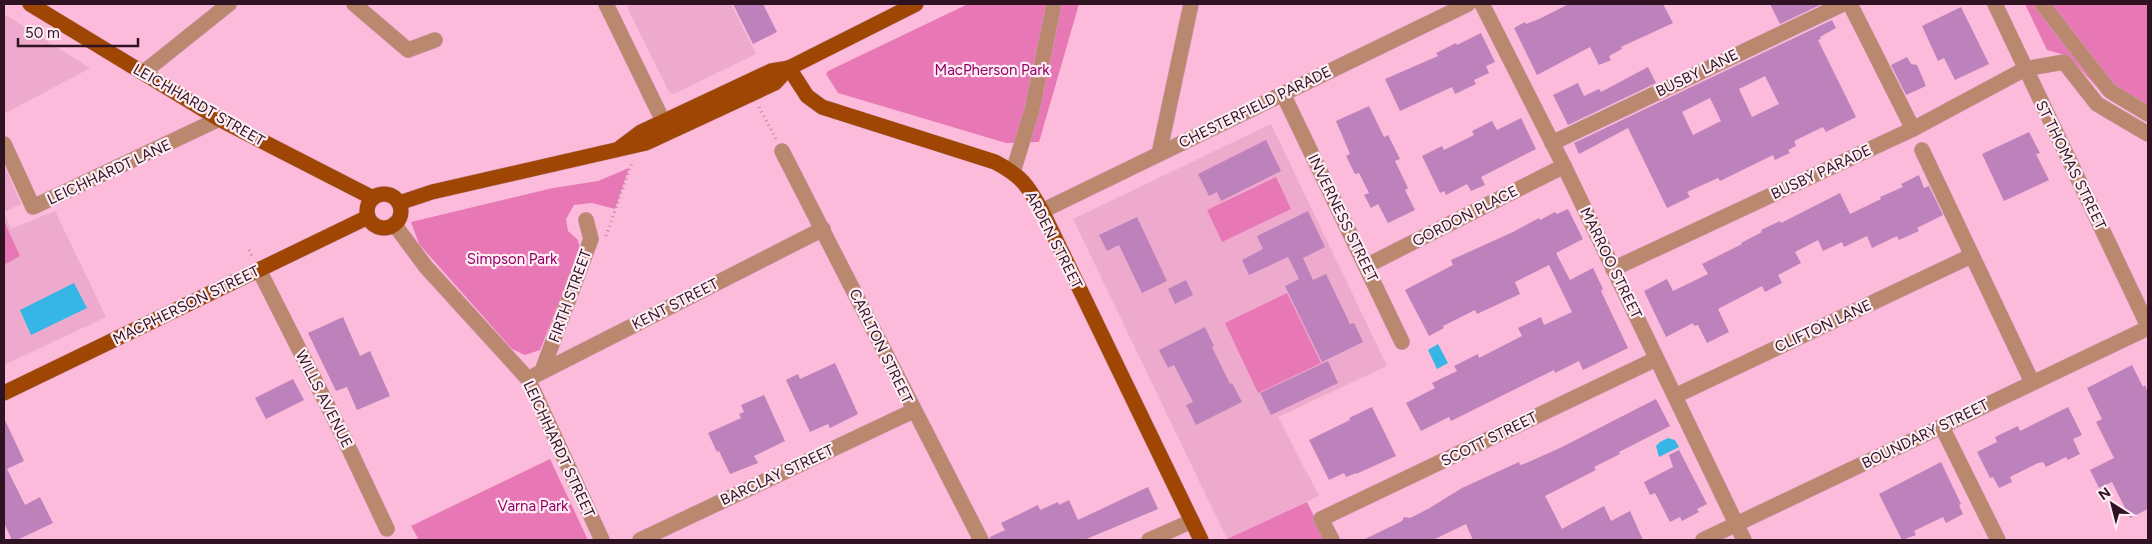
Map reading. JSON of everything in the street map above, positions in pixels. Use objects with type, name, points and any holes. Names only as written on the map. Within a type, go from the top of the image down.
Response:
[{"type":"main road","name":"LEICHHARDT STREET","points":[[30,4],[220,119],[373,198]]},
{"type":"main road","points":[[620,148],[641,132],[663,121],[771,71],[789,68],[916,4]]},
{"type":"main road","points":[[399,203],[432,192],[646,143],[774,83],[789,68]]},
{"type":"main road","name":"ARDEN STREET","points":[[789,68],[806,96],[822,107],[995,162],[1013,172],[1030,191],[1042,211],[1201,540]]},
{"type":"main road","points":[[389,194],[399,203],[400,213],[394,224],[384,228],[370,221],[367,206],[373,198],[389,194]]},
{"type":"main road","name":"MACPHERSON STREET","points":[[4,393],[368,217]]},
{"type":"street","points":[[144,72],[230,4]]},
{"type":"street","points":[[354,4],[408,50],[436,40]]},
{"type":"street","points":[[606,4],[663,121]]},
{"type":"street","points":[[1013,172],[1032,110],[1054,4]]},
{"type":"street","points":[[1159,154],[1191,4]]},
{"type":"street","name":"CHESTERFIELD PARADE","points":[[1042,211],[1468,4]]},
{"type":"street","name":"MARROO STREET","points":[[1482,4],[1564,166],[1744,540]]},
{"type":"street","name":"BUSBY LANE","points":[[1552,143],[1843,4]]},
{"type":"street","points":[[1850,4],[1913,129]]},
{"type":"street","name":"ST THOMAS STREET","points":[[1994,4],[2148,327]]},
{"type":"street","points":[[2042,4],[2110,91],[2148,114]]},
{"type":"street","name":"BUSBY PARADE","points":[[1614,269],[1913,129],[2025,69],[2064,62],[2097,104],[2148,134]]},
{"type":"street","name":"INVERNESS STREET","points":[[1284,94],[1402,342]]},
{"type":"street","name":"LEICHHARDT LANE","points":[[4,144],[33,207],[220,119]]},
{"type":"street","points":[[1922,150],[2032,382]]},
{"type":"street","name":"CARLTON STREET","points":[[782,151],[823,229],[913,411],[981,540]]},
{"type":"street","name":"GORDON PLACE","points":[[1366,266],[1564,166]]},
{"type":"street","name":"FIRTH STREET","points":[[542,371],[591,239],[586,220]]},
{"type":"street","name":"LEICHHARDT STREET","points":[[394,224],[426,267],[528,378],[602,540]]},
{"type":"street","name":"KENT STREET","points":[[528,378],[823,229]]},
{"type":"street","name":"CLIFTON LANE","points":[[1675,396],[1971,256]]},
{"type":"street","name":"WILLS AVENUE","points":[[259,270],[345,440],[386,530]]},
{"type":"street","name":"BOUNDARY STREET","points":[[1703,540],[2148,327]]},
{"type":"street","name":"SCOTT STREET","points":[[1332,540],[1321,519],[1656,359]]},
{"type":"street","name":"BARCLAY STREET","points":[[640,540],[913,411]]},
{"type":"street","points":[[1942,427],[1998,540]]},
{"type":"street","points":[[1149,540],[1192,521]]},
{"type":"path","points":[[757,104],[782,151]]},
{"type":"shaded area","points":[[633,4],[731,4],[756,54],[674,94],[669,92],[627,7]]},
{"type":"shaded area","points":[[4,14],[90,68],[4,114]]},
{"type":"shaded area","points":[[1271,124],[1387,366],[1278,417],[1319,496],[1227,539],[1073,219]]},
{"type":"shaded area","points":[[4,165],[21,204],[4,212]]},
{"type":"shaded area","points":[[55,211],[106,317],[4,365],[4,213],[11,229]]},
{"type":"green space","name":"MacPherson Park","points":[[968,4],[1079,4],[1039,142],[1006,143],[838,93],[826,74],[828,71]]},
{"type":"green space","points":[[2025,4],[2148,4],[2148,122],[2105,96],[2068,56],[2047,50]]},
{"type":"green space","name":"Simpson Park","points":[[629,168],[615,209],[592,203],[574,205],[566,219],[568,231],[578,240],[580,250],[540,350],[525,355],[512,349],[419,244],[411,222],[553,188],[598,181]]},
{"type":"green space","points":[[1276,177],[1291,209],[1222,242],[1207,210]]},
{"type":"green space","points":[[4,221],[20,256],[4,265]]},
{"type":"green space","points":[[1287,293],[1321,363],[1258,393],[1225,323]]},
{"type":"green space","name":"Varna Park","points":[[550,459],[588,540],[414,540],[418,538],[411,526]]},
{"type":"green space","points":[[1307,502],[1326,540],[1227,539]]},
{"type":"water","points":[[74,283],[87,308],[31,335],[20,310]]},
{"type":"water","points":[[1438,344],[1448,363],[1437,369],[1428,350]]},
{"type":"water","points":[[1668,438],[1675,440],[1679,447],[1659,457],[1656,446]]},
{"type":"building","points":[[733,4],[763,4],[777,32],[753,44]]},
{"type":"building","points":[[1569,4],[1663,4],[1673,23],[1621,47],[1622,49],[1609,56],[1611,60],[1599,65],[1590,47],[1537,75],[1514,28],[1525,22],[1526,24],[1539,19]]},
{"type":"building","points":[[1770,4],[1822,4],[1780,24]]},
{"type":"building","points":[[1961,7],[1989,64],[1955,80],[1944,58],[1938,61],[1922,26]]},
{"type":"building","points":[[1832,20],[1836,28],[1818,40],[1856,117],[1826,132],[1823,127],[1794,141],[1796,146],[1788,150],[1790,153],[1775,160],[1773,155],[1720,181],[1718,178],[1687,192],[1690,197],[1667,208],[1628,128],[1579,154],[1574,143]],"holes":[[[1765,76],[1779,104],[1752,117],[1739,89]],[[1710,98],[1721,121],[1693,135],[1682,112]]]},
{"type":"building","points":[[1481,33],[1495,62],[1486,66],[1489,73],[1474,80],[1476,84],[1455,94],[1452,87],[1400,111],[1385,79],[1438,56],[1436,53]]},
{"type":"building","points":[[1907,57],[1911,64],[1917,65],[1926,86],[1906,95],[1891,65]]},
{"type":"building","points":[[1648,67],[1656,83],[1568,125],[1553,95],[1578,83],[1584,96],[1599,89],[1601,92]]},
{"type":"building","points":[[1369,106],[1384,137],[1388,135],[1400,159],[1395,161],[1408,188],[1405,190],[1415,210],[1388,223],[1378,204],[1371,208],[1364,195],[1369,193],[1359,173],[1355,174],[1346,156],[1350,154],[1336,121]]},
{"type":"building","points":[[1521,118],[1536,149],[1481,177],[1485,185],[1471,191],[1467,184],[1446,195],[1444,191],[1440,193],[1422,156],[1442,146],[1444,150],[1474,135],[1472,131],[1492,121],[1497,130]]},
{"type":"building","points":[[2029,132],[2040,153],[2036,154],[2049,180],[2004,201],[1982,154]]},
{"type":"building","points":[[1266,140],[1281,171],[1221,201],[1217,192],[1209,196],[1198,174]]},
{"type":"building","points":[[1919,175],[1924,188],[1929,186],[1943,215],[1917,228],[1919,231],[1899,240],[1897,236],[1872,248],[1867,236],[1844,247],[1842,242],[1823,251],[1818,240],[1795,252],[1801,263],[1778,275],[1782,283],[1765,292],[1762,286],[1718,309],[1729,332],[1707,343],[1698,325],[1694,326],[1693,323],[1666,337],[1644,291],[1667,279],[1673,291],[1708,274],[1702,264],[1742,244],[1762,232],[1761,230],[1780,221],[1781,223],[1840,193],[1850,214],[1881,199],[1880,197],[1903,187],[1901,184]]},
{"type":"building","points":[[1568,209],[1583,239],[1556,253],[1570,280],[1593,268],[1603,289],[1601,291],[1628,348],[1583,370],[1579,361],[1555,373],[1554,370],[1451,421],[1449,417],[1421,431],[1406,403],[1435,388],[1432,383],[1457,371],[1454,366],[1478,354],[1479,358],[1522,336],[1518,328],[1541,317],[1544,325],[1572,312],[1549,265],[1515,282],[1520,294],[1477,314],[1475,310],[1443,326],[1444,328],[1429,336],[1405,290],[1453,265],[1451,260],[1539,218],[1540,220],[1555,212],[1557,214]]},
{"type":"building","points":[[1308,211],[1325,247],[1303,258],[1313,280],[1326,274],[1350,324],[1354,323],[1363,342],[1322,362],[1285,286],[1299,279],[1288,257],[1249,275],[1242,260],[1263,249],[1257,236]]},
{"type":"building","points":[[1137,217],[1167,281],[1142,293],[1119,245],[1107,251],[1099,235]]},
{"type":"building","points":[[1186,280],[1193,295],[1175,304],[1168,289]]},
{"type":"building","points":[[343,317],[360,356],[370,351],[390,396],[357,410],[347,387],[336,391],[308,333]]},
{"type":"building","points":[[1205,327],[1214,346],[1212,347],[1230,384],[1232,383],[1242,402],[1196,425],[1186,405],[1193,402],[1174,365],[1168,368],[1159,350]]},
{"type":"building","points":[[1328,361],[1338,383],[1271,415],[1260,393]]},
{"type":"building","points":[[835,363],[858,414],[830,428],[828,424],[810,432],[786,380],[798,374],[800,379]]},
{"type":"building","points":[[2132,365],[2148,393],[2148,509],[2130,518],[2112,482],[2099,488],[2090,470],[2114,458],[2096,422],[2102,419],[2087,388]]},
{"type":"building","points":[[293,379],[304,400],[266,419],[255,398]]},
{"type":"building","points":[[764,395],[785,441],[754,456],[758,463],[730,474],[708,433],[741,418],[739,414],[744,412],[741,405]]},
{"type":"building","points":[[1656,399],[1670,426],[1619,452],[1620,454],[1594,467],[1596,470],[1545,496],[1562,529],[1604,506],[1611,521],[1630,511],[1643,540],[1473,540],[1466,524],[1433,540],[1363,540],[1402,521],[1404,517],[1410,518],[1428,509],[1462,488],[1519,462],[1520,465],[1524,464],[1560,448]]},
{"type":"building","points":[[1372,407],[1396,456],[1356,474],[1346,477],[1344,473],[1329,480],[1309,440]]},
{"type":"building","points":[[2068,407],[2082,435],[2073,439],[2080,454],[2068,460],[2066,457],[2046,467],[2043,462],[2038,463],[2010,477],[2012,482],[1999,488],[1993,477],[1990,478],[1977,452],[1997,442],[1995,437],[2018,426],[2020,431]]},
{"type":"building","points":[[4,418],[24,461],[7,469],[25,505],[40,497],[53,523],[17,540],[12,540],[4,523]]},
{"type":"building","points":[[1679,450],[1707,504],[1697,509],[1699,512],[1682,521],[1680,517],[1670,522],[1655,493],[1650,495],[1644,482],[1673,467],[1669,455]]},
{"type":"building","points":[[1941,462],[1961,504],[1959,505],[1963,514],[1946,523],[1943,517],[1914,531],[1916,535],[1902,540],[1879,494]]},
{"type":"building","points":[[1148,487],[1158,509],[1084,540],[990,540],[990,537],[1005,530],[1001,523],[1038,505],[1040,510],[1058,502],[1059,505],[1069,500],[1078,520]]}]
